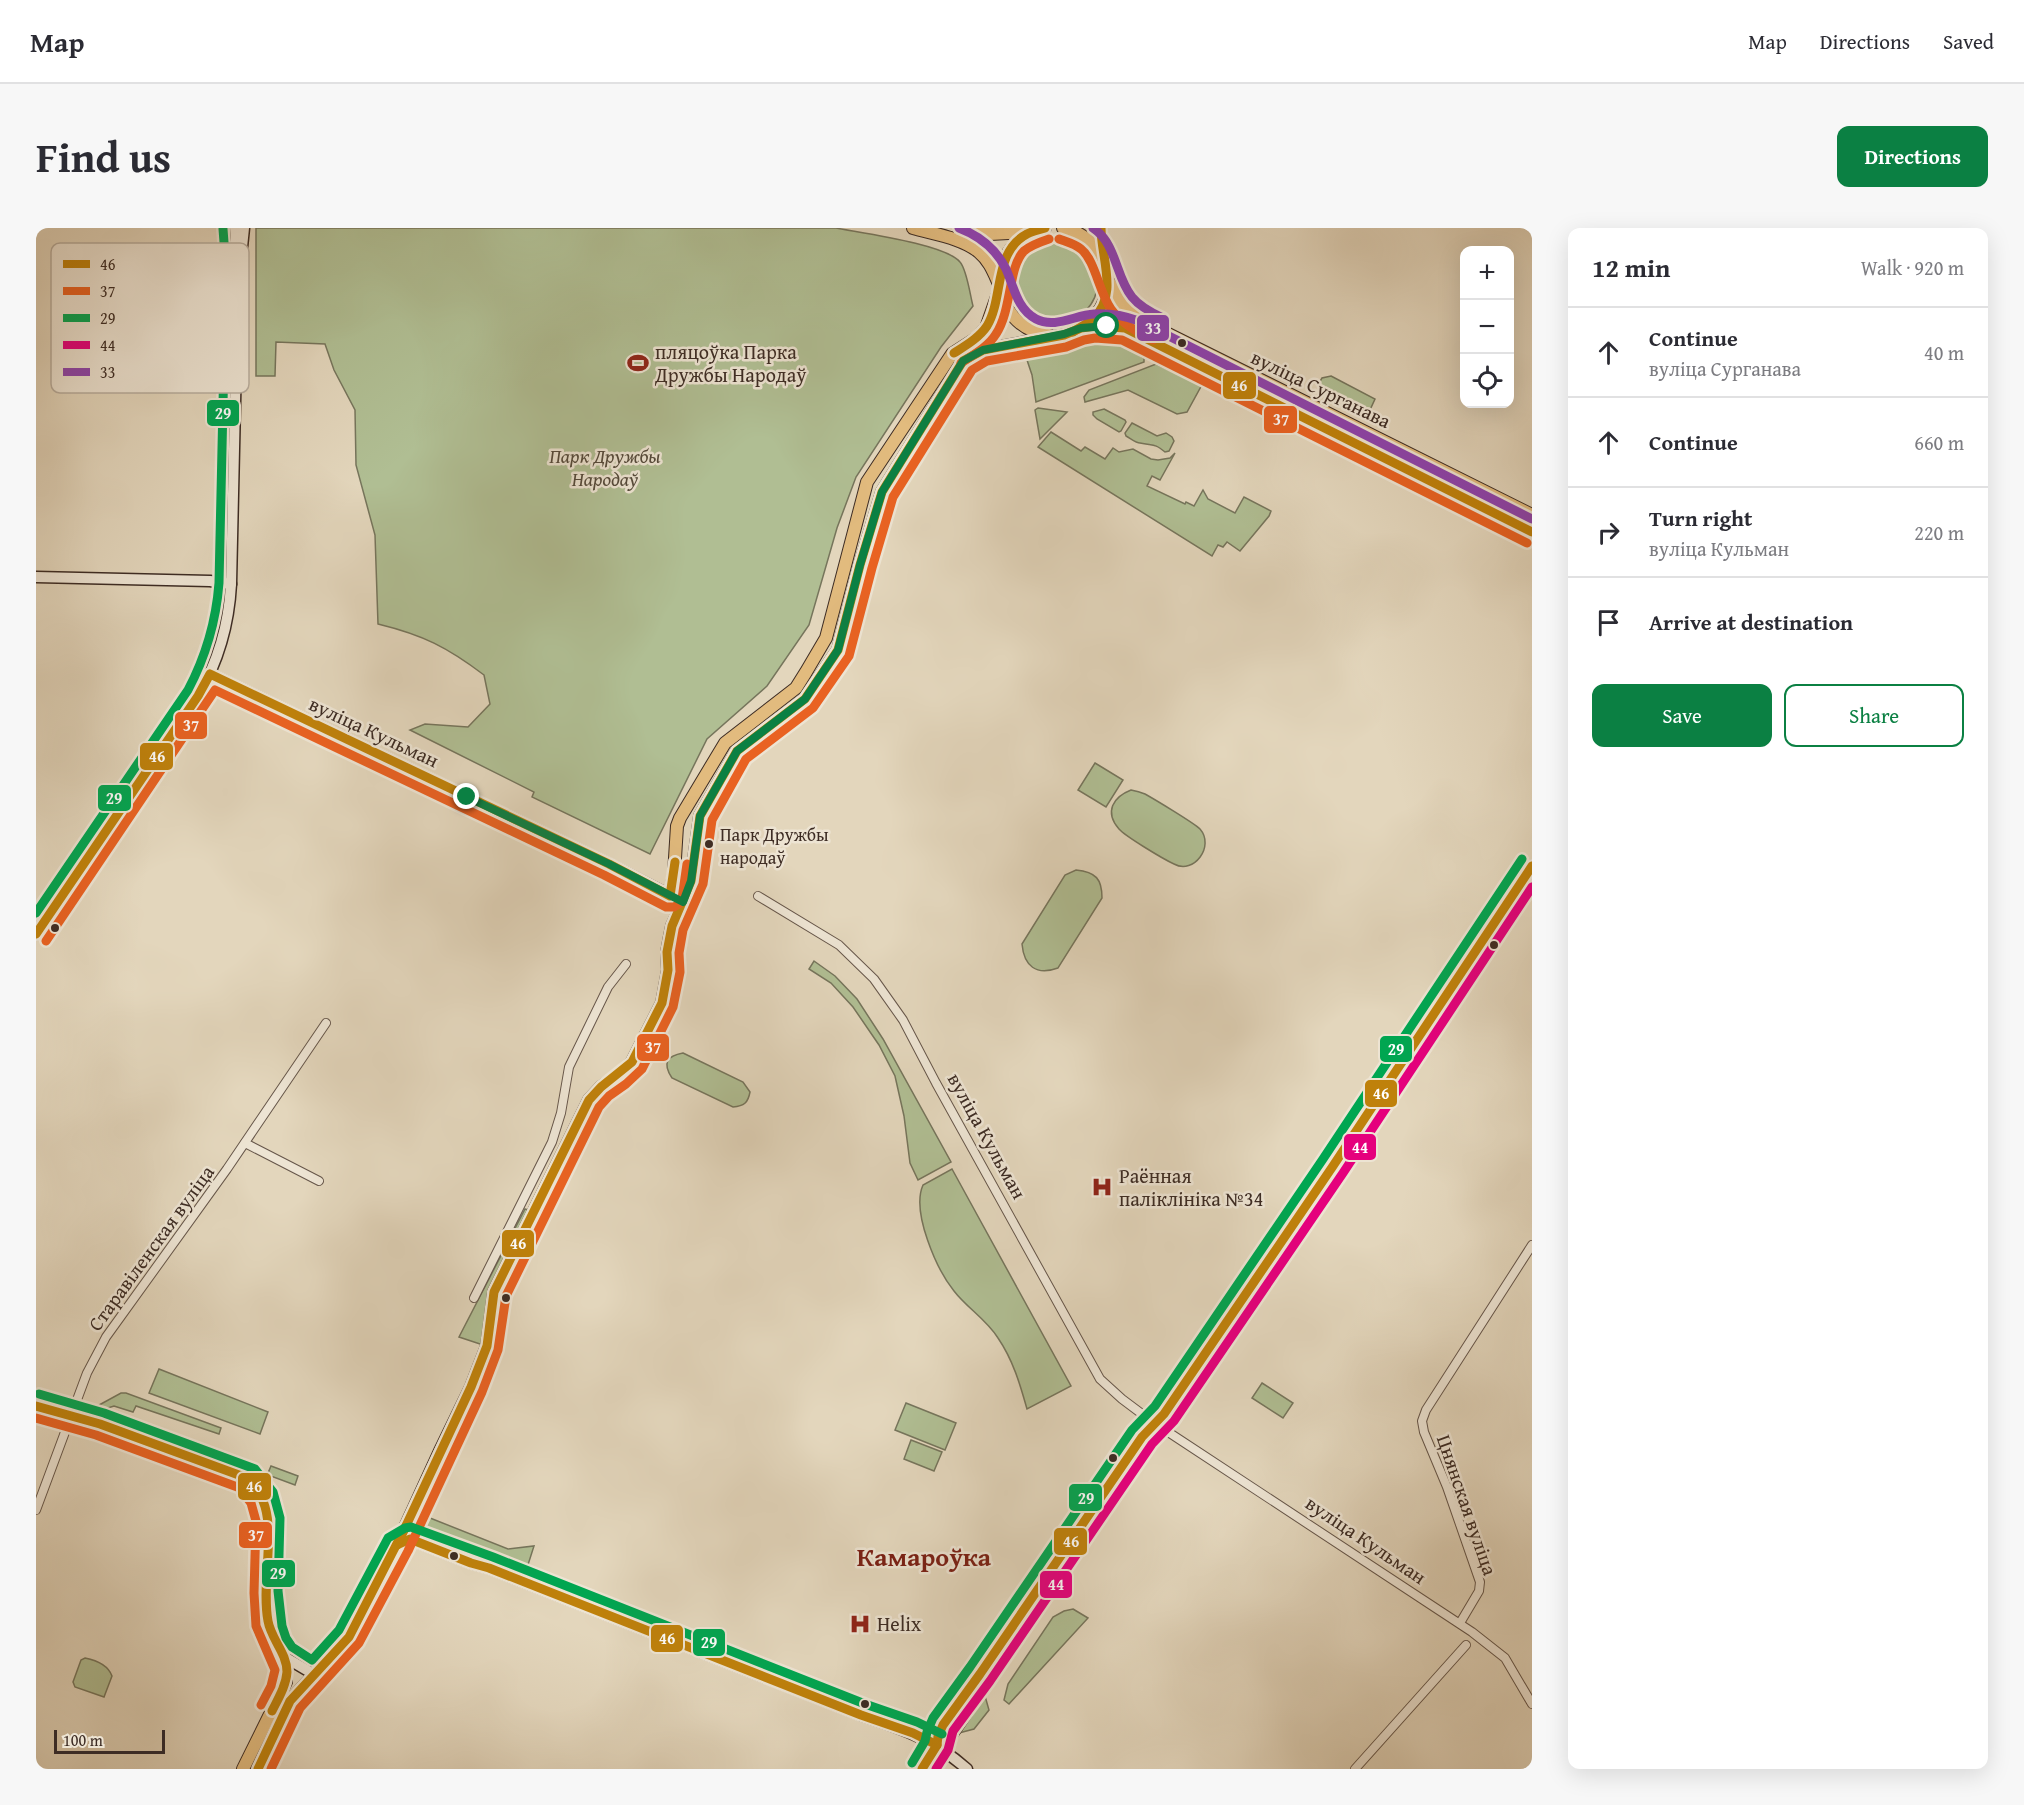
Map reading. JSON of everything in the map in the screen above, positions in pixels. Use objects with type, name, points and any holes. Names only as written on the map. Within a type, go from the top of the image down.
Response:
[{"type":"main road","points":[[235,228],[236,243]]},
{"type":"main road","points":[[242,243],[244,228]]},
{"type":"main road","points":[[913,228],[956,241],[980,253],[990,265],[1008,310],[1019,323],[1042,334],[1064,334]]},
{"type":"main road","points":[[962,228],[990,234],[1039,230]]},
{"type":"main road","points":[[1063,228],[1085,237],[1098,249],[1103,258]]},
{"type":"main road","points":[[258,1769],[290,1701],[349,1637],[397,1545],[471,1387],[487,1346],[494,1292],[589,1100],[632,1062],[662,1003],[672,926],[691,881],[700,816],[737,751],[805,699],[838,650],[882,492],[963,361],[983,350],[1064,334],[1081,328],[1101,309],[1108,280],[1101,244],[1101,228]]},
{"type":"main road","points":[[670,896],[677,826],[680,818],[725,743],[796,688],[806,672],[826,638],[867,483],[952,354],[977,338],[986,328],[1000,287],[1000,273],[1006,256],[1019,240],[1039,230]]},
{"type":"main road","name":"вуліца Сурганава","points":[[1108,280],[1121,302],[1142,321],[1532,515]]},
{"type":"main road","name":"вуліца Сурганава","points":[[1081,328],[1107,326],[1125,328],[1135,332],[1532,532]]},
{"type":"main road","points":[[36,934],[198,696],[210,674],[226,625],[231,584],[235,393]]},
{"type":"main road","points":[[36,577],[210,581],[231,584]]},
{"type":"main road","name":"вуліца Кульман","points":[[210,674],[609,864],[683,902]]},
{"type":"main road","points":[[922,1769],[937,1745],[949,1738],[1150,1443],[1156,1424],[1333,1166],[1532,866]]},
{"type":"main road","points":[[36,1406],[72,1416],[248,1478],[261,1493],[266,1505],[268,1520],[267,1615],[272,1640],[283,1656],[286,1682],[243,1769]]},
{"type":"main road","points":[[407,1524],[412,1533],[472,1558],[489,1568]]},
{"type":"main road","points":[[397,1545],[410,1539],[913,1733],[937,1745],[967,1769]]},
{"type":"main road","points":[[283,1656],[315,1675]]},
{"type":"street","name":"вуліца Кульман","points":[[758,896],[839,945],[874,979],[903,1020],[1100,1379],[1122,1399],[1156,1424],[1460,1623],[1505,1658],[1532,1704]]},
{"type":"street","points":[[474,1298],[556,1130],[569,1067],[608,987],[626,964]]},
{"type":"street","name":"Старавіленская вуліца","points":[[36,1510],[87,1373],[106,1336],[245,1143],[326,1023]]},
{"type":"street","points":[[245,1143],[318,1181]]},
{"type":"street","name":"Цнянская вуліца","points":[[1460,1623],[1479,1592],[1480,1582],[1447,1487],[1424,1432],[1422,1421],[1426,1410],[1532,1245]]},
{"type":"street","points":[[1354,1769],[1466,1645]]},
{"type":"green space","name":"Парк Дружбы Народаў","points":[[256,228],[836,228],[921,245],[938,250],[960,262],[973,306],[941,347],[856,477],[837,528],[809,625],[767,686],[707,739],[650,854],[532,797],[534,792],[410,730],[425,724],[468,727],[490,704],[484,675],[434,643],[378,624],[375,535],[356,465],[355,410],[334,370],[325,344],[276,342],[275,376],[256,376]]},
{"type":"green space","points":[[1053,235],[1070,239],[1085,248],[1094,263],[1098,280],[1094,297],[1085,312],[1070,321],[1053,325],[1036,321],[1021,312],[1012,297],[1008,280],[1012,263],[1021,248],[1036,239]]},
{"type":"green space","points":[[1125,332],[1130,348],[1144,358],[1144,362],[1036,402],[1032,375],[1026,357],[1032,347],[1056,345]]},
{"type":"green space","points":[[1156,364],[1180,375],[1184,370],[1204,381],[1187,412],[1177,414],[1128,390],[1085,402],[1084,397],[1089,390]]},
{"type":"green space","points":[[1331,376],[1375,399],[1369,412],[1318,385],[1322,378]]},
{"type":"green space","points":[[1038,408],[1067,412],[1040,439],[1035,410]]},
{"type":"green space","points":[[1104,409],[1125,420],[1121,431],[1119,432],[1093,415],[1093,412]]},
{"type":"green space","points":[[1326,417],[1532,522],[1532,527],[1324,421]]},
{"type":"green space","points":[[1132,423],[1157,436],[1166,433],[1172,437],[1174,441],[1169,451],[1165,452],[1156,446],[1137,442],[1126,436],[1125,433]]},
{"type":"green space","points":[[1051,432],[1081,451],[1085,447],[1105,459],[1113,448],[1119,452],[1133,449],[1151,459],[1158,460],[1170,458],[1175,453],[1160,480],[1152,476],[1147,486],[1185,504],[1186,502],[1194,506],[1203,490],[1208,499],[1235,513],[1244,497],[1271,511],[1240,551],[1227,542],[1223,547],[1218,545],[1212,556],[1038,447]]},
{"type":"green space","points":[[1095,763],[1123,780],[1106,807],[1078,790]]},
{"type":"green space","points":[[1131,790],[1145,794],[1200,829],[1204,836],[1204,850],[1195,862],[1189,866],[1174,864],[1119,829],[1114,823],[1111,811],[1115,801]]},
{"type":"green space","points":[[1076,870],[1097,878],[1101,886],[1102,898],[1058,968],[1037,970],[1025,958],[1022,944],[1065,875]]},
{"type":"green space","points":[[814,961],[835,976],[857,999],[883,1039],[951,1162],[918,1180],[910,1163],[904,1116],[895,1076],[879,1045],[853,1007],[831,983],[809,969]]},
{"type":"green space","points":[[683,1053],[743,1082],[750,1092],[747,1101],[743,1105],[733,1107],[672,1078],[667,1068],[668,1061],[673,1056]]},
{"type":"green space","points":[[952,1169],[1071,1386],[1027,1409],[1015,1372],[1003,1346],[988,1325],[947,1282],[923,1225],[920,1196],[923,1185]]},
{"type":"green space","points":[[525,1209],[528,1210],[488,1290],[483,1345],[459,1337]]},
{"type":"green space","points":[[159,1369],[268,1412],[260,1434],[149,1393]]},
{"type":"green space","points":[[1262,1383],[1293,1403],[1283,1418],[1252,1398]]},
{"type":"green space","points":[[121,1393],[221,1428],[219,1434],[136,1406],[133,1412],[114,1406],[95,1412],[90,1410]]},
{"type":"green space","points":[[906,1403],[956,1423],[945,1450],[895,1430]]},
{"type":"green space","points":[[911,1440],[942,1452],[934,1471],[904,1459]]},
{"type":"green space","points":[[206,1451],[268,1473],[271,1466],[298,1476],[295,1485]]},
{"type":"green space","points":[[425,1516],[508,1549],[534,1546],[526,1571],[510,1564],[512,1559],[477,1546],[474,1550],[420,1529]]},
{"type":"green space","points":[[1073,1609],[1088,1618],[1009,1704],[1004,1700],[1008,1684],[1053,1617]]},
{"type":"green space","points":[[85,1658],[104,1666],[112,1676],[104,1697],[75,1687],[73,1682],[81,1660]]},
{"type":"green space","points":[[985,1696],[989,1710],[974,1729],[959,1733]]},
{"type":"transit line","name":"33","points":[[959,228],[974,235],[992,249],[1006,269],[1020,304],[1036,319],[1050,323],[1100,314],[1117,315],[1139,321],[1532,519]]},
{"type":"transit line","name":"46","points":[[954,353],[976,338],[987,326],[996,302],[1004,264],[1016,242],[1027,234],[1045,228]]},
{"type":"transit line","name":"33","points":[[1093,228],[1107,243],[1126,289],[1132,297],[1142,307],[1163,318]]},
{"type":"transit line","name":"46","points":[[1073,332],[1093,319],[1105,299],[1107,276],[1101,228]]},
{"type":"transit line","name":"29","points":[[223,229],[224,243]]},
{"type":"transit line","name":"37","points":[[961,363],[985,347],[996,334],[1005,313],[1012,278],[1019,258],[1030,247],[1049,239]]},
{"type":"transit line","name":"37","points":[[1059,239],[1076,246],[1086,254],[1107,302],[1115,314],[1130,327],[1153,340]]},
{"type":"transit line","name":"46","points":[[397,1545],[471,1387],[487,1346],[494,1292],[589,1100],[632,1062],[662,1003],[672,926],[691,881],[700,816],[737,751],[805,699],[838,650],[882,492],[963,361],[983,350],[1064,335],[1081,328],[1095,326],[1125,328],[1532,532]]},
{"type":"transit line","name":"37","points":[[271,1769],[300,1708],[359,1643],[408,1551],[482,1392],[498,1350],[506,1296],[599,1107],[642,1069],[673,1007],[680,972],[679,953],[683,930],[703,884],[712,820],[746,759],[813,708],[849,656],[893,497],[972,370],[987,361],[1066,347],[1084,340],[1095,338],[1122,340],[1527,543]]},
{"type":"transit line","name":"29","points":[[36,913],[188,690],[200,664],[209,638],[219,583],[223,393]]},
{"type":"transit line","name":"46","points":[[36,934],[198,696],[210,674],[609,864],[670,896],[675,862]]},
{"type":"transit line","name":"37","points":[[46,941],[215,690],[604,875],[666,907],[674,907],[682,899],[687,864]]},
{"type":"transit line","name":"29","points":[[912,1763],[925,1741],[933,1718],[1132,1430],[1155,1406],[1323,1159],[1522,859]]},
{"type":"transit line","name":"46","points":[[922,1769],[937,1745],[943,1725],[1142,1437],[1164,1414],[1333,1166],[1532,866]]},
{"type":"transit line","name":"44","points":[[936,1769],[948,1750],[953,1731],[990,1681],[1152,1444],[1174,1421],[1343,1173],[1532,887]]},
{"type":"transit line","name":"29","points":[[39,1394],[104,1413],[255,1469],[273,1492],[280,1518],[278,1591],[282,1626],[292,1647],[312,1660],[339,1630],[388,1538],[411,1527],[493,1557],[865,1704],[917,1722],[942,1734]]},
{"type":"transit line","name":"46","points":[[36,1406],[100,1424],[247,1478],[256,1489],[267,1514],[266,1606],[268,1621],[287,1672],[272,1711]]},
{"type":"transit line","name":"37","points":[[36,1418],[96,1435],[240,1488],[251,1503],[256,1521],[254,1593],[256,1626],[275,1670],[271,1686],[261,1705]]},
{"type":"transit line","name":"46","points":[[258,1769],[290,1701],[349,1637],[406,1526]]},
{"type":"transit line","name":"46","points":[[397,1545],[410,1539],[489,1568],[861,1715],[913,1733],[937,1745]]},
{"type":"place","name":"пляцоўка Парка Дружбы Народаў","points":[[638,363]]},
{"type":"place","name":"Парк Дружбы народаў","points":[[709,844]]},
{"type":"place","name":"Раённая паліклініка №34","points":[[1102,1187]]},
{"type":"place","name":"Helix","points":[[860,1624]]},
{"type":"district","name":"Камароўка","points":[[924,1557]]},
{"type":"route","points":[[467,797],[609,864],[683,902],[691,881],[700,816],[737,751],[805,699],[838,650],[882,492],[963,361],[983,350],[999,346],[1024,343],[1081,328],[1107,326]]}]
